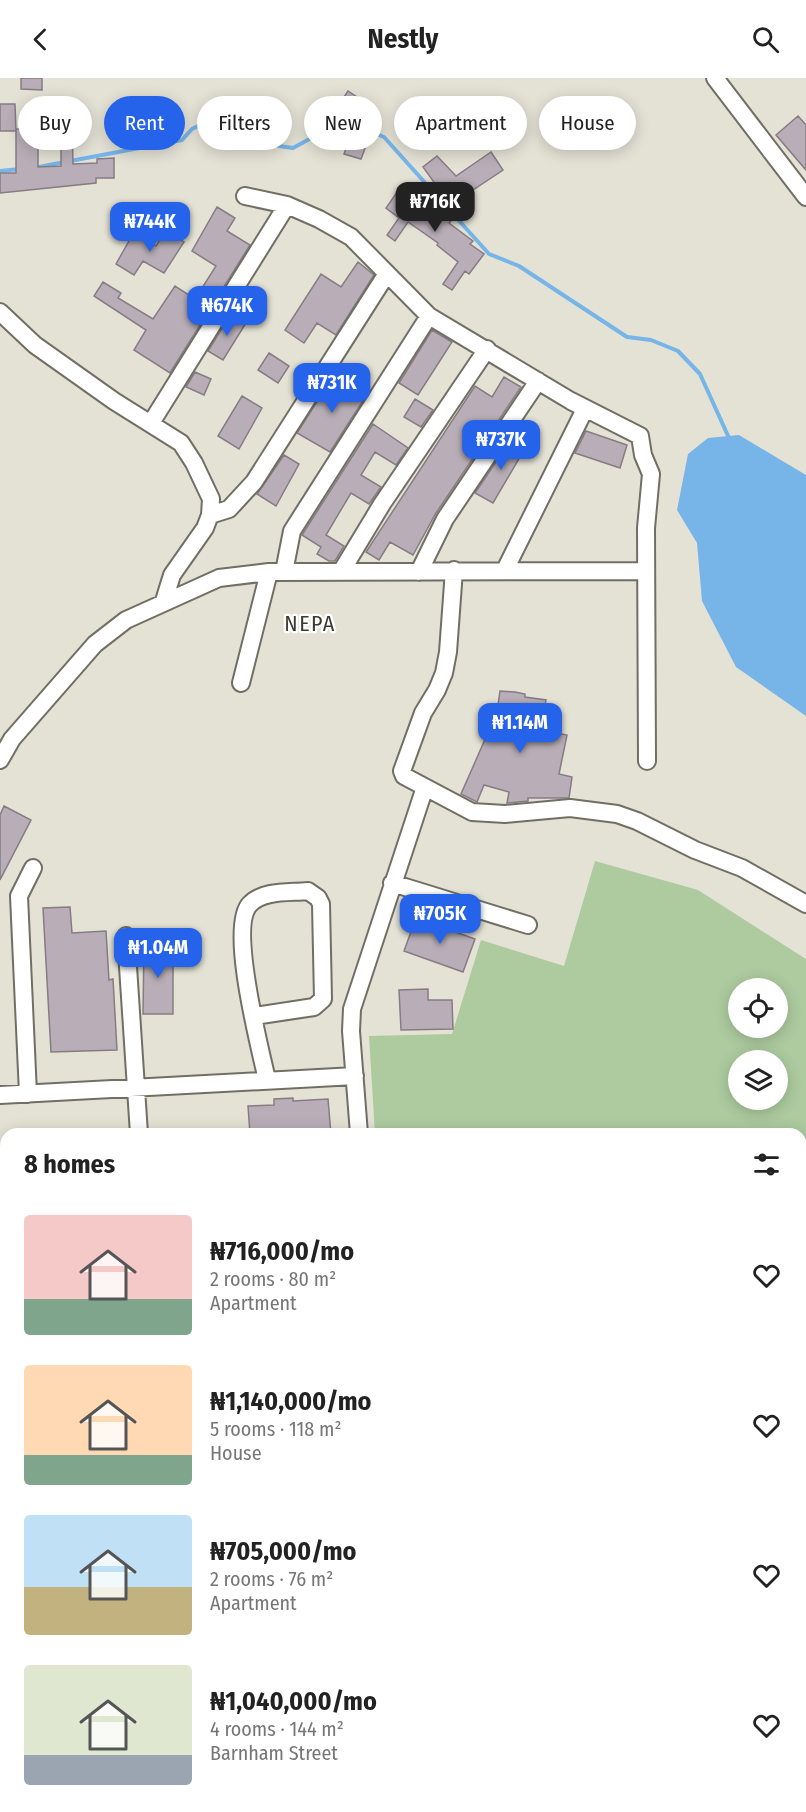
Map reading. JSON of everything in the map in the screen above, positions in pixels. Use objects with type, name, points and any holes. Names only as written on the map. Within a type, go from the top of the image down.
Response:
[{"type":"street","points":[[715,78],[806,196]]},
{"type":"street","points":[[245,196],[287,205],[320,219],[351,237],[429,316],[585,409],[640,436],[643,455],[651,474],[646,528],[647,761]]},
{"type":"street","points":[[151,423],[287,205]]},
{"type":"street","points":[[210,515],[229,509],[254,482],[386,275]]},
{"type":"street","points":[[0,312],[35,345],[181,443],[194,463],[211,500],[210,515],[205,528],[172,575],[164,601]]},
{"type":"street","points":[[241,683],[292,531],[429,316]]},
{"type":"street","points":[[342,572],[382,504],[487,349]]},
{"type":"street","points":[[419,572],[445,519],[538,381]]},
{"type":"street","points":[[505,570],[585,409]]},
{"type":"street","points":[[454,570],[448,652],[444,673],[423,713],[402,771],[404,776],[472,812],[506,814],[570,808],[617,814],[637,821],[695,850],[742,868],[806,904]]},
{"type":"street","points":[[0,760],[12,739],[95,644],[126,620],[219,578],[277,572],[646,571]]},
{"type":"street","points":[[359,1128],[352,1009],[425,786]]},
{"type":"street","points":[[28,1094],[19,896],[33,868]]},
{"type":"street","points":[[392,883],[528,925]]},
{"type":"street","points":[[254,1016],[314,1008],[323,999],[321,904],[314,894],[308,891],[265,895],[251,903],[246,910],[242,943],[254,1016],[267,1080]]},
{"type":"street","points":[[126,936],[139,1128]]},
{"type":"street","points":[[0,1095],[355,1076]]},
{"type":"green space","points":[[595,861],[698,890],[806,959],[806,1128],[375,1128],[369,1036],[452,1034],[481,940],[564,966]]},
{"type":"water","points":[[739,435],[806,475],[806,716],[736,667],[702,601],[697,543],[677,510],[688,454],[708,438]]},
{"type":"building","points":[[21,78],[42,78],[42,90],[21,89]]},
{"type":"building","points":[[348,91],[356,96],[345,96]]},
{"type":"building","points":[[0,104],[15,104],[16,131],[0,131]]},
{"type":"building","points":[[798,116],[806,125],[806,170],[776,135]]},
{"type":"building","points":[[16,129],[18,129],[18,150],[38,150],[38,167],[61,166],[61,150],[73,150],[73,164],[97,163],[97,159],[114,158],[114,178],[96,178],[96,183],[0,193],[0,173],[16,173]]},
{"type":"building","points":[[346,150],[364,150],[361,159],[344,154]]},
{"type":"building","points":[[491,152],[503,170],[470,192],[464,184],[446,199],[423,167],[437,156],[456,176]]},
{"type":"building","points":[[400,188],[451,221],[449,223],[473,241],[470,244],[484,254],[469,274],[465,271],[452,290],[443,284],[458,262],[437,245],[438,243],[408,222],[395,241],[387,235],[399,218],[386,208]]},
{"type":"building","points":[[217,207],[235,218],[227,231],[250,245],[170,373],[134,350],[146,330],[94,296],[103,282],[121,293],[118,298],[153,319],[175,286],[195,299],[216,266],[192,251]]},
{"type":"building","points":[[166,230],[184,242],[164,273],[143,261],[134,275],[116,264],[134,232],[156,246]]},
{"type":"building","points":[[358,262],[374,275],[336,335],[317,323],[304,343],[285,330],[321,274],[341,287]]},
{"type":"building","points":[[231,314],[246,323],[223,360],[208,351]]},
{"type":"building","points":[[432,330],[452,342],[418,395],[399,383]]},
{"type":"building","points":[[269,353],[289,366],[278,383],[258,370]]},
{"type":"building","points":[[195,372],[211,379],[204,395],[186,387]]},
{"type":"building","points":[[334,375],[366,396],[330,452],[297,433]]},
{"type":"building","points":[[504,377],[521,387],[436,513],[413,555],[390,542],[379,560],[366,552],[475,386],[492,397]]},
{"type":"building","points":[[242,396],[262,408],[239,449],[218,436]]},
{"type":"building","points":[[415,399],[433,410],[421,427],[404,417]]},
{"type":"building","points":[[373,424],[408,448],[396,465],[375,452],[361,475],[381,487],[369,504],[351,493],[326,535],[344,546],[335,561],[329,561],[317,554],[321,547],[302,535]]},
{"type":"building","points":[[586,431],[627,445],[620,468],[575,453]]},
{"type":"building","points":[[513,437],[527,445],[493,503],[475,493]]},
{"type":"building","points":[[284,455],[299,464],[276,506],[257,494]]},
{"type":"building","points":[[500,691],[515,692],[525,694],[525,697],[546,700],[541,730],[567,735],[559,774],[572,777],[569,798],[528,798],[528,801],[507,803],[509,792],[484,785],[477,802],[461,794],[497,712]]},
{"type":"building","points":[[4,806],[31,820],[0,880],[0,815]]},
{"type":"building","points":[[70,907],[72,933],[106,931],[109,980],[113,979],[117,1050],[51,1052],[43,908]]},
{"type":"building","points":[[416,918],[475,939],[463,972],[404,951]]},
{"type":"building","points":[[144,943],[173,943],[173,1014],[143,1014]]},
{"type":"building","points":[[428,989],[428,1000],[452,1000],[453,1029],[401,1030],[399,990]]},
{"type":"building","points":[[293,1098],[293,1101],[328,1099],[330,1128],[250,1128],[248,1106],[274,1105],[274,1099]]},
{"type":"waterway","points":[[33,168],[182,140],[192,129],[204,123],[221,120],[279,146],[293,148],[335,125],[357,126],[384,137],[489,254],[519,266],[627,337],[651,340],[678,351],[700,374],[729,438]]},
{"type":"waterway","points":[[0,171],[20,169]]},
{"type":"district","name":"NEPA","points":[[310,623]]}]
